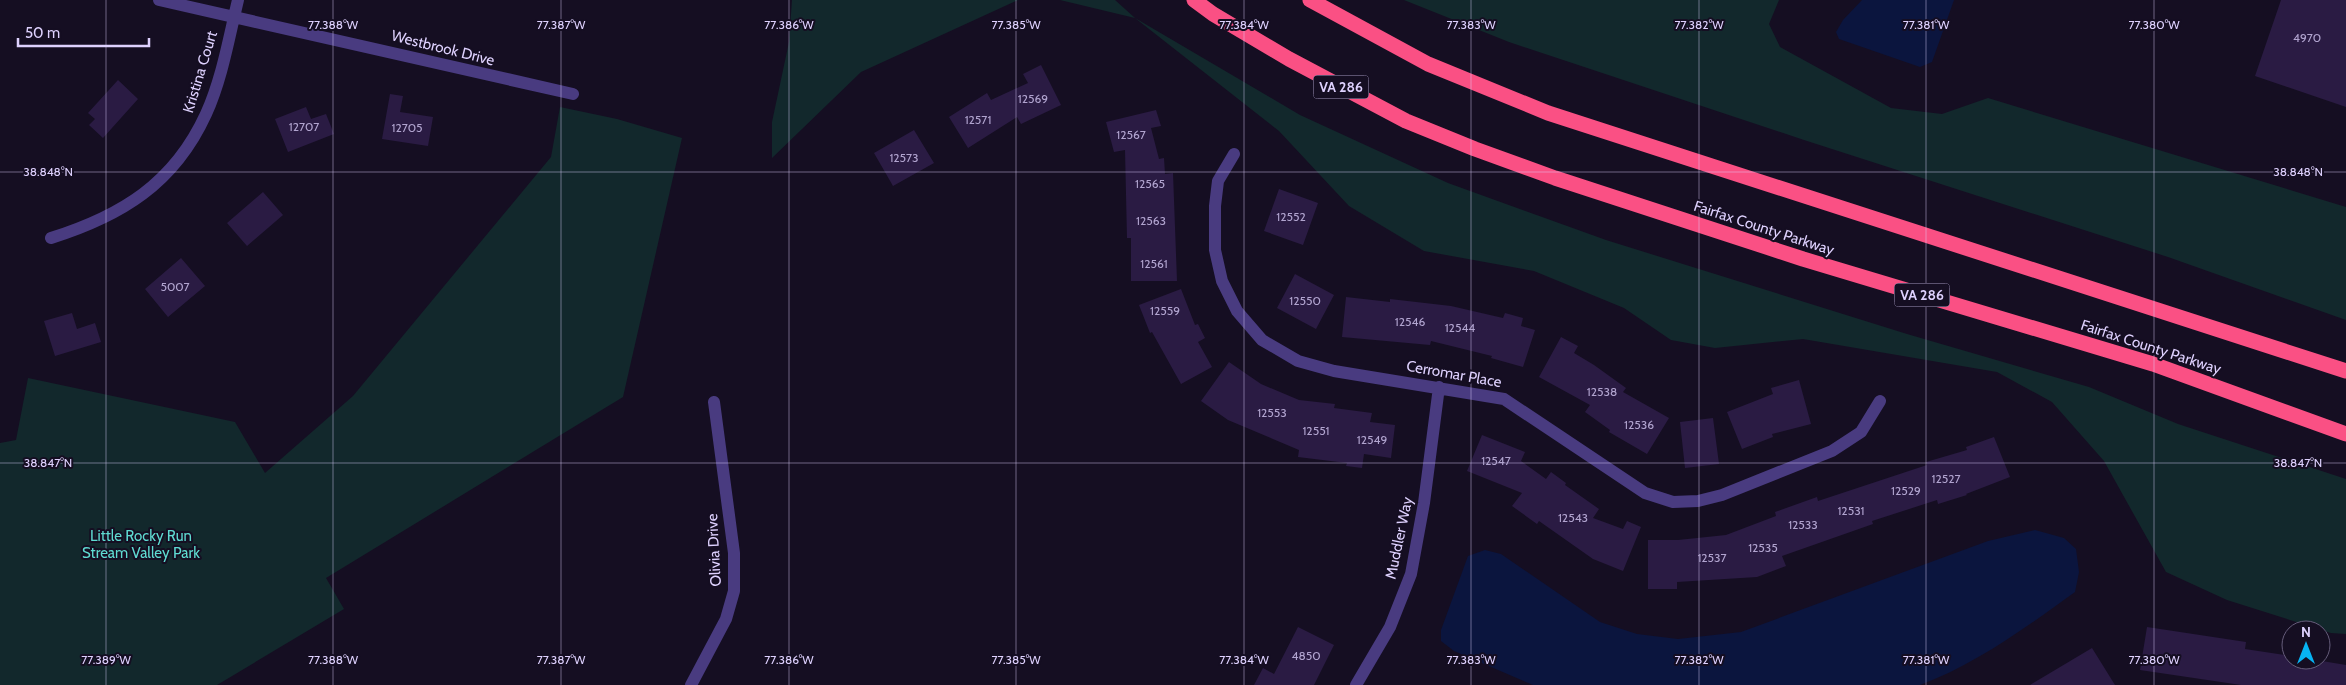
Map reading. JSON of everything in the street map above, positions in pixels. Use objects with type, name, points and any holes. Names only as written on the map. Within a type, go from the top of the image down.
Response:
[{"type":"highway","name":"Fairfax County Parkway","points":[[1194,0],[1213,14],[1354,94],[1406,121],[1475,149],[1564,181],[1803,260],[2153,364],[2346,434]]},
{"type":"highway","points":[[1310,0],[1428,64],[1548,112],[2344,370]]},
{"type":"street","name":"Westbrook Drive","points":[[159,0],[511,82],[573,94]]},
{"type":"street","name":"Kristina Court","points":[[51,238],[87,227],[113,214],[147,193],[170,170],[192,141],[206,113],[238,0]]},
{"type":"street","name":"Cerromar Place","points":[[1234,154],[1218,182],[1214,206],[1214,250],[1222,281],[1237,311],[1262,340],[1298,361],[1334,371],[1504,399],[1645,493],[1673,502],[1698,501],[1722,495],[1832,452],[1861,432],[1880,401]]},
{"type":"street","name":"Muddler Way","points":[[1356,685],[1390,627],[1411,574],[1424,506],[1439,387]]},
{"type":"street","name":"Olivia Drive","points":[[691,685],[726,618],[734,591],[734,553],[714,402]]},
{"type":"green space","points":[[792,0],[1018,0],[861,72],[772,158],[772,122],[789,42]]},
{"type":"green space","points":[[1060,0],[1115,0],[1135,18]]},
{"type":"green space","points":[[1404,0],[1779,0],[1769,24],[1780,47],[1891,108],[1942,114],[1988,98],[2346,207],[2346,320],[2168,257],[1804,140],[1509,42]]},
{"type":"green space","points":[[1135,18],[1300,115],[1448,183],[1606,240],[1907,334],[2089,387],[2178,424],[2346,479],[2346,634],[2331,633],[2331,620],[2290,620],[2227,600],[2166,572],[2104,461],[2052,402],[1997,372],[1803,339],[1715,348],[1671,340],[1624,308],[1534,271],[1424,251],[1349,206],[1279,131]]},
{"type":"green space","name":"Little Rocky Run Stream Valley Park","points":[[560,107],[617,119],[682,138],[623,397],[326,578],[344,609],[217,685],[0,685],[0,443],[16,440],[28,378],[235,422],[265,473],[353,396],[551,157]]},
{"type":"water","points":[[1862,0],[1954,0],[1932,62],[1920,67],[1839,39],[1836,32],[1843,20]]},
{"type":"water","points":[[2035,530],[2064,538],[2076,549],[2079,572],[2075,592],[1981,656],[1941,677],[1920,685],[1533,685],[1454,651],[1441,641],[1441,630],[1468,556],[1485,550],[1501,554],[1600,622],[1637,634],[1678,639],[1741,632],[1988,541]]},
{"type":"building","points":[[2281,0],[2346,0],[2346,107],[2255,76]]},
{"type":"building","points":[[1041,65],[1061,105],[1021,124],[1017,117],[968,148],[949,117],[987,93],[991,100],[1028,83],[1023,74]]},
{"type":"building","points":[[118,80],[138,99],[103,138],[89,125],[95,119],[88,113]]},
{"type":"building","points":[[390,94],[403,96],[400,112],[433,117],[428,146],[382,139]]},
{"type":"building","points":[[306,107],[311,119],[326,114],[334,134],[288,152],[275,119]]},
{"type":"building","points":[[1156,110],[1161,126],[1151,128],[1159,159],[1164,158],[1165,174],[1173,173],[1177,281],[1131,281],[1131,238],[1127,238],[1125,150],[1114,152],[1106,122]]},
{"type":"building","points":[[914,130],[934,163],[893,186],[874,153]]},
{"type":"building","points":[[1279,189],[1318,203],[1303,245],[1264,231]]},
{"type":"building","points":[[263,192],[283,215],[247,246],[227,223]]},
{"type":"building","points":[[181,258],[205,286],[168,317],[145,289]]},
{"type":"building","points":[[1295,274],[1334,295],[1316,329],[1277,308]]},
{"type":"building","points":[[1181,289],[1195,325],[1198,324],[1205,338],[1198,342],[1212,367],[1181,384],[1152,332],[1150,333],[1139,305]]},
{"type":"building","points":[[1346,297],[1390,302],[1390,299],[1451,306],[1503,318],[1505,313],[1523,318],[1521,326],[1535,330],[1523,367],[1491,358],[1492,356],[1431,341],[1430,345],[1342,337]]},
{"type":"building","points":[[72,313],[77,329],[95,323],[101,342],[55,356],[44,321]]},
{"type":"building","points":[[1561,337],[1578,346],[1574,353],[1626,388],[1623,392],[1669,418],[1647,454],[1609,432],[1610,430],[1585,412],[1590,405],[1539,377]]},
{"type":"building","points":[[1229,362],[1261,384],[1299,400],[1335,404],[1334,408],[1372,413],[1370,422],[1395,425],[1391,458],[1364,454],[1362,468],[1346,466],[1347,463],[1298,457],[1299,450],[1228,420],[1201,401]]},
{"type":"building","points":[[1799,380],[1811,424],[1772,434],[1773,437],[1742,449],[1727,412],[1773,394],[1771,388]]},
{"type":"building","points":[[1713,418],[1719,464],[1685,468],[1680,422]]},
{"type":"building","points":[[1482,435],[1525,452],[1521,461],[1546,479],[1551,472],[1566,483],[1565,485],[1599,509],[1593,518],[1623,529],[1627,521],[1641,527],[1623,571],[1593,559],[1539,521],[1537,524],[1512,506],[1522,493],[1467,471]]},
{"type":"building","points":[[1994,437],[2010,477],[1967,495],[1938,504],[1937,500],[1872,521],[1873,524],[1782,556],[1786,566],[1757,577],[1677,582],[1677,589],[1648,589],[1648,540],[1678,540],[1726,535],[1776,516],[1775,512],[1817,497],[1818,501],[1927,465],[1926,462],[1967,450],[1966,447]]},
{"type":"building","points":[[1298,627],[1334,645],[1314,685],[1254,685],[1263,668],[1274,674]]},
{"type":"building","points":[[2147,627],[2246,642],[2245,649],[2281,654],[2281,670],[2331,670],[2331,662],[2346,665],[2346,685],[2241,685],[2140,670]]},
{"type":"building","points":[[2092,648],[2115,685],[2030,685]]}]
